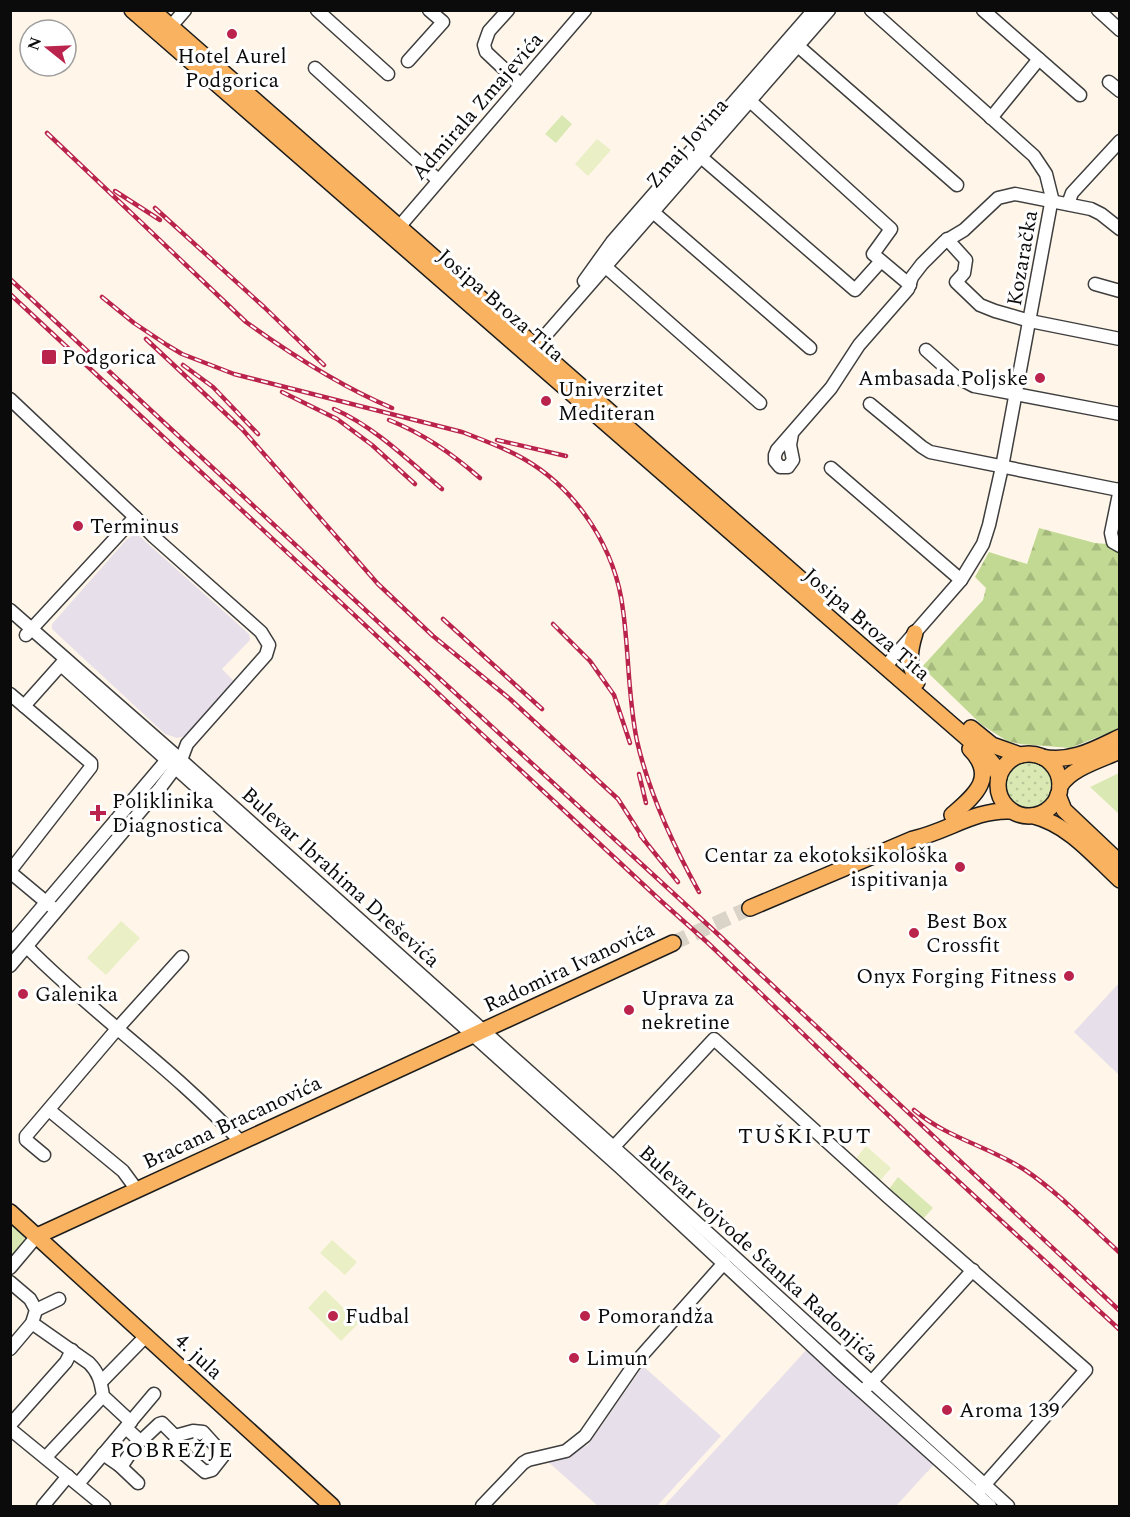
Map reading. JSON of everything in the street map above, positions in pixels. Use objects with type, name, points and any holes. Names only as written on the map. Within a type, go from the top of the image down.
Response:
[{"type":"main road","name":"Josipa Broza Tita","points":[[132,10],[166,32],[399,227],[532,351]]},
{"type":"main road","name":"Josipa Broza Tita","points":[[152,10],[166,32],[889,663],[994,765],[998,782]]},
{"type":"main road","points":[[915,633],[909,652],[909,661],[917,682]]},
{"type":"main road","name":"Josipa Broza Tita","points":[[889,663],[917,682],[983,739],[1004,751],[1020,755]]},
{"type":"main road","points":[[952,726],[956,734],[978,759],[983,774],[980,787],[952,815]]},
{"type":"main road","points":[[913,839],[927,828],[986,799],[995,792],[1006,764],[1020,755],[1028,754],[1057,759],[1072,757],[1119,737]]},
{"type":"main road","points":[[1034,816],[1049,809],[1071,774],[1119,751]]},
{"type":"main road","points":[[1042,757],[1055,769],[1064,810],[1119,863]]},
{"type":"main road","points":[[998,782],[1003,803],[1011,811]]},
{"type":"main road","points":[[750,908],[913,839],[928,836],[977,815],[1000,810],[1049,820],[1062,827],[1119,880]]},
{"type":"main road","name":"Radomira Ivanovića","points":[[477,1032],[673,943]]},
{"type":"main road","name":"Bracana Bracanovića","points":[[37,1236],[477,1032]]},
{"type":"main road","name":"4. jula","points":[[10,1212],[332,1506]]},
{"type":"street","points":[[166,32],[184,10]]},
{"type":"street","points":[[317,10],[388,74]]},
{"type":"street","points":[[408,61],[443,22],[429,10]]},
{"type":"street","points":[[507,10],[489,31],[484,45],[486,52],[520,84]]},
{"type":"street","name":"Admirala Zmajevića","points":[[399,227],[585,10]]},
{"type":"street","name":"Zmaj Jovina","points":[[532,351],[576,301],[619,234],[814,10]]},
{"type":"street","name":"Zmaj Jovina","points":[[602,263],[653,212],[829,10]]},
{"type":"street","name":"Kozaračka","points":[[871,10],[1034,156],[1047,177],[1052,201],[1002,466],[983,544],[962,580],[889,663]]},
{"type":"street","points":[[983,10],[1080,95]]},
{"type":"street","points":[[1098,10],[1119,30]]},
{"type":"street","points":[[798,46],[957,185]]},
{"type":"street","points":[[991,118],[1040,59]]},
{"type":"street","points":[[315,68],[438,180]]},
{"type":"street","points":[[1109,82],[1119,91]]},
{"type":"street","points":[[750,101],[891,229],[873,254],[910,285]]},
{"type":"street","points":[[1068,204],[1072,193],[1119,141]]},
{"type":"street","points":[[702,157],[855,290],[882,261]]},
{"type":"street","points":[[1035,197],[1047,177]]},
{"type":"street","points":[[792,434],[835,383],[859,345],[910,285],[915,272],[938,246],[964,230],[998,198],[1015,194],[1097,211],[1119,229]]},
{"type":"street","points":[[653,212],[810,348]]},
{"type":"street","points":[[948,239],[966,260],[964,273],[956,282],[987,309],[1030,321],[1119,339]]},
{"type":"street","points":[[602,263],[760,403]]},
{"type":"street","points":[[1095,284],[1119,291]]},
{"type":"street","points":[[926,350],[964,382],[1119,414]]},
{"type":"street","points":[[10,399],[154,537],[261,632],[269,645],[266,655],[10,945]]},
{"type":"street","points":[[870,404],[926,450],[1119,489],[1111,533],[1113,542],[1119,546]]},
{"type":"street","points":[[831,468],[962,580]]},
{"type":"street","points":[[29,632],[135,517]]},
{"type":"street","points":[[10,610],[29,632]]},
{"type":"street","points":[[10,621],[29,632]]},
{"type":"street","name":"Bulevar Ibrahima Dreševića","points":[[29,632],[477,1032]]},
{"type":"street","points":[[24,706],[63,662]]},
{"type":"street","points":[[10,694],[91,763],[91,766],[10,871],[58,911]]},
{"type":"street","points":[[10,966],[140,813],[174,760]]},
{"type":"street","points":[[27,946],[117,1029],[220,1118],[240,1141]]},
{"type":"street","points":[[44,1155],[26,1138],[117,1029],[182,957]]},
{"type":"street","name":"Bulevar vojvode Stanka Radonjića","points":[[477,1032],[980,1490],[1008,1506]]},
{"type":"street","points":[[610,1151],[714,1039],[1086,1370],[980,1490]]},
{"type":"street","points":[[49,1110],[123,1171],[137,1190]]},
{"type":"street","name":"Bulevar vojvode Stanka Radonjića","points":[[610,1151],[724,1263],[867,1387]]},
{"type":"street","name":"Bracana Bracanovića","points":[[10,1268],[37,1236]]},
{"type":"street","points":[[482,1506],[523,1463],[566,1451],[585,1436],[636,1362],[724,1263]]},
{"type":"street","points":[[867,1387],[973,1270]]},
{"type":"street","points":[[10,1282],[30,1299],[36,1310],[32,1323],[10,1349]]},
{"type":"street","points":[[36,1310],[59,1299]]},
{"type":"street","points":[[32,1323],[72,1350],[97,1371],[102,1396],[139,1440]]},
{"type":"street","points":[[101,1382],[146,1336]]},
{"type":"street","points":[[72,1350],[66,1362],[10,1427],[104,1506]]},
{"type":"street","points":[[43,1506],[103,1454],[154,1394]]},
{"type":"street","points":[[46,1457],[102,1396]]},
{"type":"street","points":[[119,1465],[123,1464],[139,1440],[142,1440],[159,1424],[162,1423],[175,1436]]},
{"type":"street","points":[[103,1454],[138,1483]]},
{"type":"street","name":"Bulevar vojvode Stanka Radonjića","points":[[980,1490],[990,1506]]},
{"type":"shaded area","points":[[136,533],[249,634],[250,640],[222,669],[235,682],[186,736],[177,738],[165,734],[52,629],[52,624],[126,540]]},
{"type":"shaded area","points":[[1119,983],[1119,1075],[1074,1032]]},
{"type":"shaded area","points":[[808,1348],[939,1459],[896,1506],[664,1506]]},
{"type":"shaded area","points":[[643,1366],[721,1436],[657,1506],[598,1506],[547,1461],[588,1445]]},
{"type":"green space","points":[[562,115],[572,124],[556,143],[545,134]]},
{"type":"green space","points":[[597,139],[611,150],[588,176],[575,164]]},
{"type":"green space","points":[[1039,528],[1095,543],[1119,545],[1119,729],[1070,748],[1007,741],[982,725],[922,667],[983,600],[986,588],[975,577],[989,552],[1027,564]]},
{"type":"green space","points":[[1029,761],[1038,763],[1049,772],[1054,786],[1052,795],[1043,806],[1029,811],[1020,809],[1009,800],[1004,786],[1006,777],[1015,766]]},
{"type":"green space","points":[[1119,773],[1119,814],[1090,787]]},
{"type":"green space","points":[[121,921],[140,938],[106,975],[87,958]]},
{"type":"green space","points":[[866,1146],[891,1168],[879,1182],[854,1161]]},
{"type":"green space","points":[[898,1177],[933,1208],[922,1220],[889,1189]]},
{"type":"green space","points":[[11,1222],[22,1234],[25,1243],[11,1265]]},
{"type":"green space","points":[[332,1240],[357,1262],[345,1275],[320,1253]]},
{"type":"green space","name":"Fudbal","points":[[325,1290],[359,1323],[341,1341],[308,1308]]},
{"type":"tunnel","points":[[673,943],[750,908]]},
{"type":"railway","points":[[47,133],[246,322],[317,369],[392,408]]},
{"type":"railway","points":[[115,191],[160,220]]},
{"type":"railway","points":[[155,208],[324,365]]},
{"type":"railway","points":[[10,279],[721,937],[1120,1311]]},
{"type":"railway","points":[[10,294],[708,943],[931,1156],[1120,1330]]},
{"type":"railway","points":[[102,297],[134,323],[182,354],[234,374],[462,432],[524,459],[561,487],[591,524],[612,565],[623,610],[632,708],[642,760],[663,818],[699,892]]},
{"type":"railway","points":[[146,339],[242,429],[378,584],[433,636],[510,699],[618,799],[645,841]]},
{"type":"railway","points":[[183,365],[213,387],[258,434]]},
{"type":"railway","points":[[282,392],[337,419],[372,445],[415,484]]},
{"type":"railway","points":[[334,409],[377,435],[442,489]]},
{"type":"railway","points":[[389,420],[437,445],[480,478]]},
{"type":"railway","points":[[497,440],[566,456]]},
{"type":"railway","points":[[443,619],[542,709]]},
{"type":"railway","points":[[553,624],[590,661],[614,695],[630,743]]},
{"type":"railway","points":[[639,774],[646,803]]},
{"type":"railway","points":[[640,835],[678,882]]},
{"type":"railway","points":[[914,1110],[940,1128],[1012,1162],[1038,1179],[1120,1253]]},
{"type":"place","name":"Hotel Aurel Podgorica","points":[[232,34]]},
{"type":"place","name":"Podgorica","points":[[49,357]]},
{"type":"place","name":"Ambasada Poljske","points":[[1040,378]]},
{"type":"place","name":"Univerzitet Mediteran","points":[[546,401]]},
{"type":"place","name":"Terminus","points":[[78,526]]},
{"type":"place","name":"Poliklinika Diagnostica","points":[[98,813]]},
{"type":"place","name":"Centar za ekotoksikološka ispitivanja","points":[[960,867]]},
{"type":"place","name":"Best Box Crossfit","points":[[914,933]]},
{"type":"place","name":"Onyx Forging Fitness","points":[[1069,976]]},
{"type":"place","name":"Galenika","points":[[23,994]]},
{"type":"place","name":"Uprava za nekretine","points":[[629,1010]]},
{"type":"place","name":"Fudbal","points":[[333,1316]]},
{"type":"place","name":"Pomorandža","points":[[585,1316]]},
{"type":"place","name":"Limun","points":[[574,1358]]},
{"type":"place","name":"Aroma 139","points":[[947,1410]]},
{"type":"district","name":"TUŠKI PUT","points":[[805,1135]]},
{"type":"district","name":"POBREŽJE","points":[[172,1449]]}]
